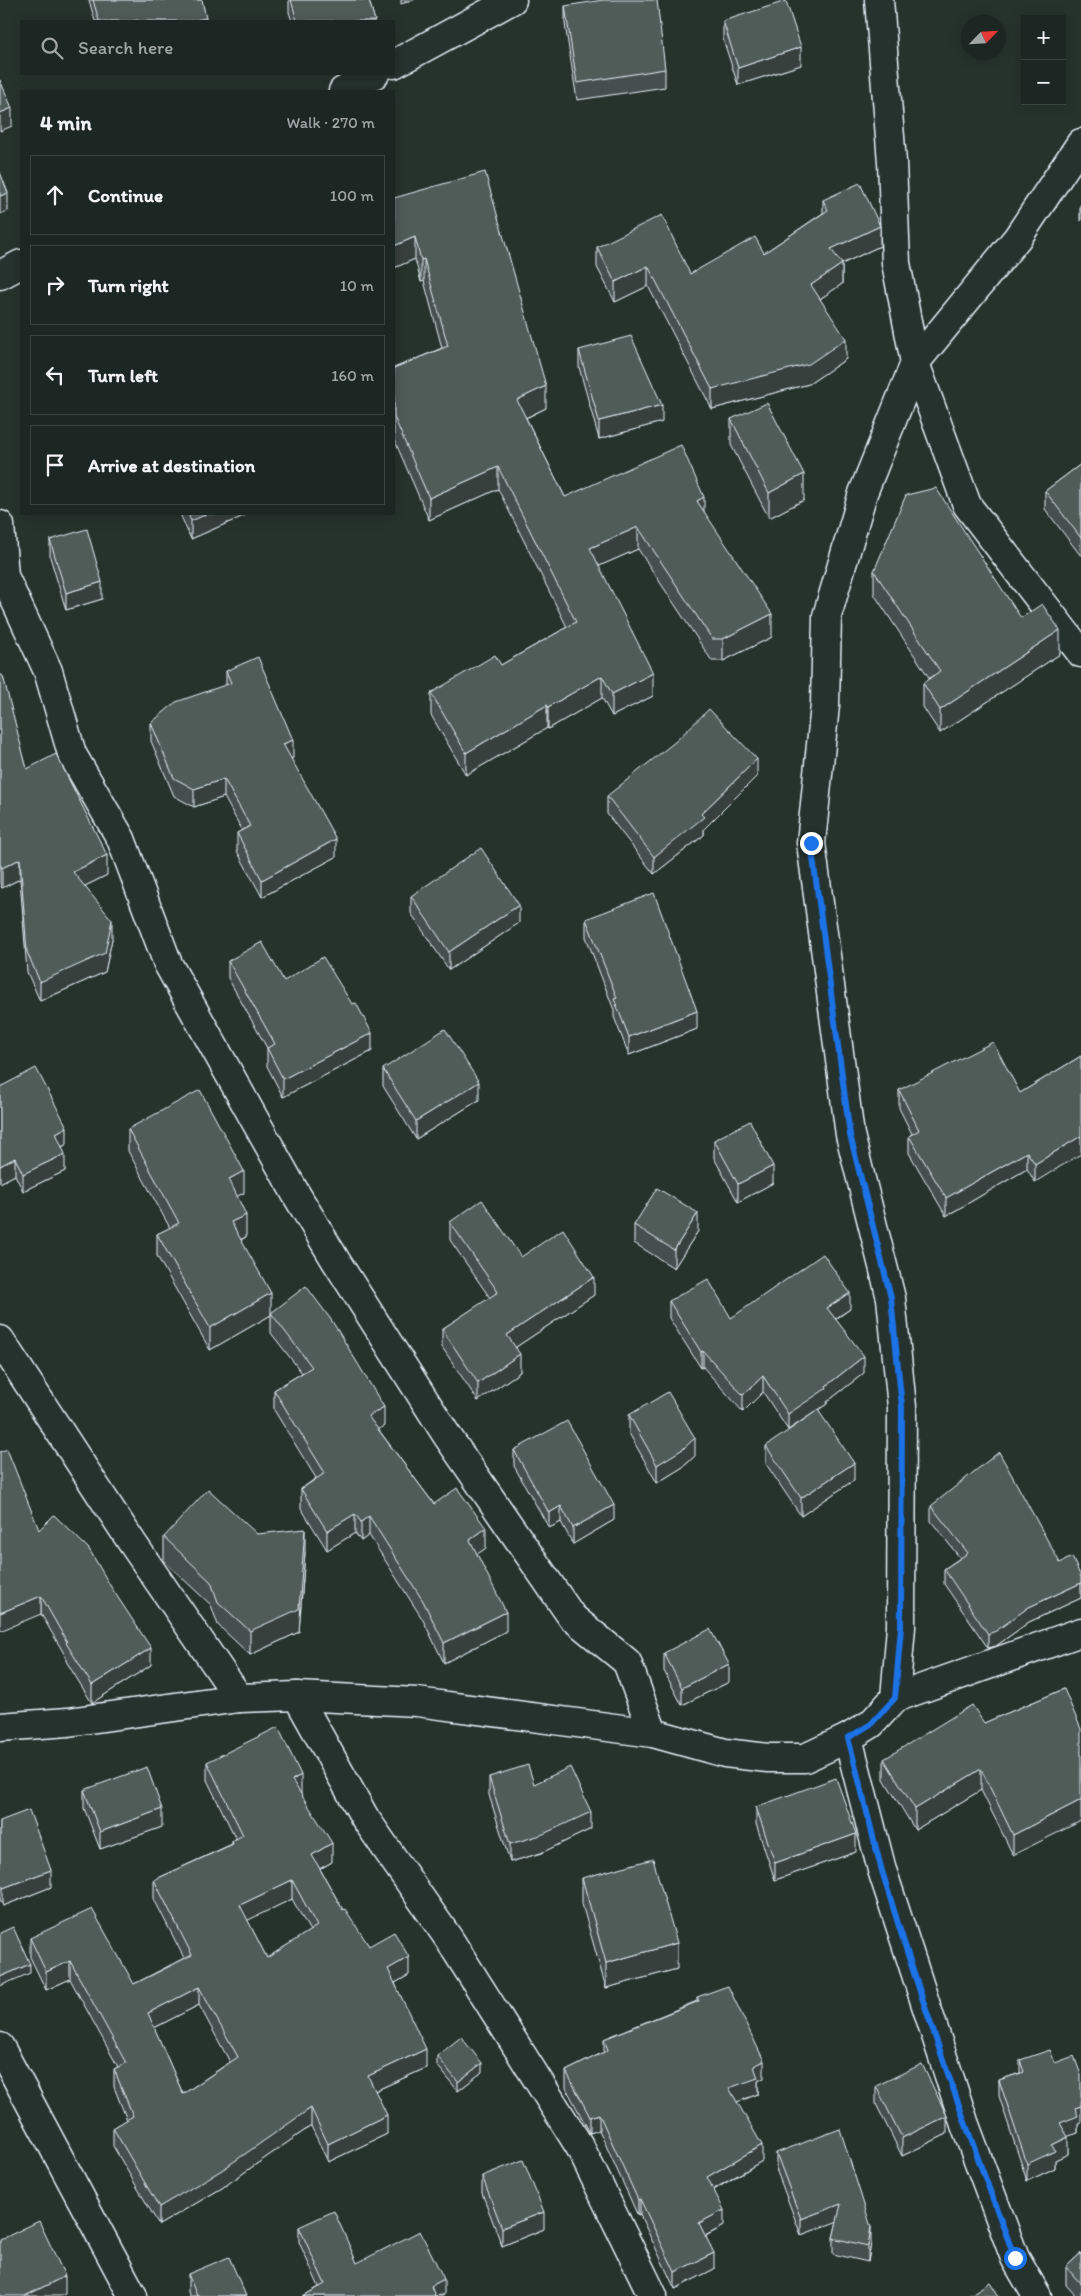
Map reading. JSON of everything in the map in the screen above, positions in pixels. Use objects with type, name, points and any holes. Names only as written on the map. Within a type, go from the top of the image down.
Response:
[{"type":"street","points":[[395,63],[512,0]]},
{"type":"street","points":[[879,0],[892,162],[896,263],[915,362],[967,505],[1081,653]]},
{"type":"street","points":[[345,90],[373,75]]},
{"type":"street","points":[[895,1698],[901,1627],[902,1407],[892,1308],[850,1135],[811,843],[825,705],[827,616],[863,493],[915,362],[1018,237],[1081,143]]},
{"type":"street","points":[[0,275],[20,265]]},
{"type":"street","points":[[0,525],[4,576],[48,671],[72,754],[121,839],[168,964],[296,1194],[336,1261],[446,1434],[572,1617],[626,1662],[653,1733]]},
{"type":"street","points":[[0,1340],[133,1544],[239,1698]]},
{"type":"street","points":[[0,1727],[68,1722],[239,1698],[297,1696],[417,1702],[653,1733],[725,1752],[805,1758],[848,1738],[871,1724],[895,1698],[1081,1632]]},
{"type":"street","points":[[297,1696],[365,1818],[449,1939],[580,2147],[653,2296]]},
{"type":"street","points":[[848,1738],[882,1870],[965,2125],[1015,2258],[1037,2296]]},
{"type":"street","points":[[0,2047],[132,2296]]},
{"type":"building","points":[[93,0],[202,0],[206,18],[195,20],[99,20]]},
{"type":"building","points":[[291,0],[369,0],[375,20],[297,20]]},
{"type":"building","points":[[603,0],[657,0],[665,69],[577,83],[565,6]]},
{"type":"building","points":[[786,1],[801,47],[738,68],[723,21]]},
{"type":"building","points":[[0,80],[12,108],[0,113]]},
{"type":"building","points":[[0,172],[8,193],[0,196]]},
{"type":"building","points":[[485,172],[546,386],[517,400],[565,497],[681,445],[704,497],[697,501],[772,614],[723,639],[712,639],[638,527],[590,548],[653,673],[612,694],[602,676],[548,707],[547,705],[466,753],[431,693],[495,655],[501,665],[576,622],[498,467],[429,498],[395,419],[395,368],[448,346],[424,259],[421,260],[415,237],[395,246],[395,198]]},
{"type":"building","points":[[860,183],[880,226],[831,249],[842,264],[811,285],[846,339],[809,364],[712,389],[648,266],[615,282],[597,247],[662,215],[690,274],[755,237],[764,253],[828,210],[823,200]]},
{"type":"building","points":[[631,336],[662,405],[599,421],[579,350]]},
{"type":"building","points":[[767,403],[804,474],[769,493],[731,419]]},
{"type":"building","points":[[1081,464],[1081,538],[1045,491]]},
{"type":"building","points":[[936,488],[1021,618],[1042,604],[1060,630],[940,710],[923,683],[940,671],[874,571],[906,495]]},
{"type":"building","points":[[188,515],[205,515],[191,521]]},
{"type":"building","points":[[87,529],[102,582],[66,593],[50,540]]},
{"type":"building","points":[[258,657],[293,740],[283,744],[336,839],[262,880],[237,833],[250,826],[224,779],[194,789],[174,778],[151,723],[176,702],[231,683],[226,671]]},
{"type":"building","points":[[0,674],[3,676],[27,769],[56,754],[107,855],[73,872],[112,920],[105,953],[40,982],[27,952],[20,859],[2,868],[0,864]]},
{"type":"building","points":[[709,709],[757,759],[701,814],[704,817],[654,857],[607,796],[676,741]]},
{"type":"building","points":[[481,848],[519,905],[449,952],[411,896]]},
{"type":"building","points":[[654,893],[697,1011],[629,1037],[614,999],[617,998],[586,919]]},
{"type":"building","points":[[262,942],[284,981],[323,957],[352,1004],[356,1003],[372,1033],[283,1079],[267,1048],[275,1044],[228,961]]},
{"type":"building","points":[[445,1029],[479,1082],[416,1121],[383,1069]]},
{"type":"building","points":[[993,1042],[1020,1093],[1081,1056],[1081,1136],[1035,1164],[1027,1152],[946,1198],[909,1136],[919,1130],[899,1090]]},
{"type":"building","points":[[36,1068],[67,1127],[56,1133],[65,1154],[23,1174],[15,1158],[0,1166],[0,1087]]},
{"type":"building","points":[[200,1090],[244,1171],[229,1179],[246,1215],[231,1222],[271,1293],[210,1328],[157,1234],[179,1223],[128,1129]]},
{"type":"building","points":[[750,1121],[773,1166],[738,1184],[714,1140]]},
{"type":"building","points":[[657,1188],[698,1213],[674,1250],[634,1225]]},
{"type":"building","points":[[482,1200],[521,1257],[563,1229],[594,1277],[507,1335],[520,1354],[478,1383],[442,1329],[498,1292],[450,1222]]},
{"type":"building","points":[[823,1254],[850,1293],[827,1308],[864,1356],[826,1386],[827,1388],[788,1414],[763,1376],[743,1395],[703,1351],[701,1352],[669,1301],[708,1279],[731,1318]]},
{"type":"building","points":[[306,1286],[332,1321],[384,1407],[368,1416],[434,1504],[457,1488],[486,1528],[470,1540],[506,1612],[444,1643],[423,1601],[369,1516],[361,1522],[355,1514],[327,1531],[301,1489],[325,1473],[274,1390],[312,1367],[271,1313]]},
{"type":"building","points":[[668,1392],[695,1438],[683,1449],[657,1465],[629,1415]]},
{"type":"building","points":[[818,1410],[854,1463],[801,1498],[766,1446]]},
{"type":"building","points":[[567,1421],[614,1505],[573,1528],[561,1506],[549,1513],[514,1450]]},
{"type":"building","points":[[7,1449],[39,1530],[54,1515],[89,1549],[111,1587],[151,1648],[92,1685],[66,1643],[41,1596],[0,1613],[0,1452]]},
{"type":"building","points":[[999,1452],[1060,1563],[1072,1557],[1081,1577],[1081,1583],[1029,1607],[996,1631],[988,1634],[944,1569],[968,1553],[931,1506]]},
{"type":"building","points":[[208,1489],[257,1534],[305,1529],[299,1609],[250,1631],[218,1602],[211,1582],[164,1537]]},
{"type":"building","points":[[710,1629],[729,1664],[682,1688],[664,1653]]},
{"type":"building","points":[[1064,1689],[1081,1729],[1081,1800],[1013,1835],[981,1769],[915,1809],[884,1759],[972,1705],[984,1723]]},
{"type":"building","points":[[278,1727],[301,1775],[292,1780],[332,1843],[312,1855],[343,1910],[345,1909],[369,1946],[394,1932],[409,1957],[388,1969],[426,2049],[368,2076],[387,2115],[328,2144],[311,2108],[222,2170],[159,2207],[113,2128],[133,2116],[114,2069],[126,2063],[70,1961],[46,1972],[30,1938],[92,1909],[134,1984],[192,1955],[154,1880],[233,1844],[232,1841],[243,1835],[207,1762]],"holes":[[[292,1880],[317,1926],[267,1958],[240,1905]],[[199,1987],[238,2057],[183,2094],[148,2013]]]},
{"type":"building","points":[[528,1765],[534,1784],[570,1767],[591,1812],[541,1835],[510,1844],[489,1777]]},
{"type":"building","points":[[147,1767],[162,1809],[100,1832],[84,1790]]},
{"type":"building","points":[[836,1778],[856,1834],[775,1863],[756,1807]]},
{"type":"building","points":[[29,1810],[51,1870],[3,1888],[0,1881],[0,1821]]},
{"type":"building","points":[[653,1859],[677,1943],[606,1963],[582,1878]]},
{"type":"building","points":[[13,1927],[30,1964],[0,1977],[0,1933]]},
{"type":"building","points":[[728,1986],[764,2061],[754,2066],[758,2078],[729,2088],[762,2145],[707,2177],[724,2210],[699,2223],[714,2253],[675,2272],[640,2199],[638,2200],[599,2114],[590,2117],[566,2071],[608,2050],[604,2039],[699,2001],[697,1997]]},
{"type":"building","points":[[461,2037],[482,2063],[458,2082],[437,2056]]},
{"type":"building","points":[[1050,2050],[1055,2063],[1074,2056],[1081,2075],[1081,2106],[1075,2108],[1078,2116],[1060,2123],[1068,2137],[1052,2145],[1055,2151],[1027,2164],[999,2080],[1024,2072],[1020,2060]]},
{"type":"building","points":[[922,2064],[947,2116],[902,2138],[876,2086]]},
{"type":"building","points":[[840,2129],[871,2227],[868,2246],[833,2238],[841,2204],[801,2219],[776,2153]]},
{"type":"building","points":[[523,2160],[544,2212],[502,2228],[482,2176]]},
{"type":"building","points":[[334,2211],[357,2263],[420,2231],[444,2279],[431,2286],[435,2296],[303,2296],[325,2284],[299,2227]]},
{"type":"building","points":[[39,2221],[65,2276],[25,2296],[0,2296],[0,2240]]},
{"type":"building","points":[[1081,2253],[1081,2284],[1066,2267]]},
{"type":"building","points":[[229,2257],[246,2296],[197,2296],[188,2274]]},
{"type":"building","points":[[990,2282],[999,2296],[968,2296]]},
{"type":"route","points":[[811,843],[850,1135],[891,1298],[902,1407],[903,1524],[901,1627],[895,1698],[871,1724],[848,1738],[882,1870],[965,2125],[1015,2258]]}]
